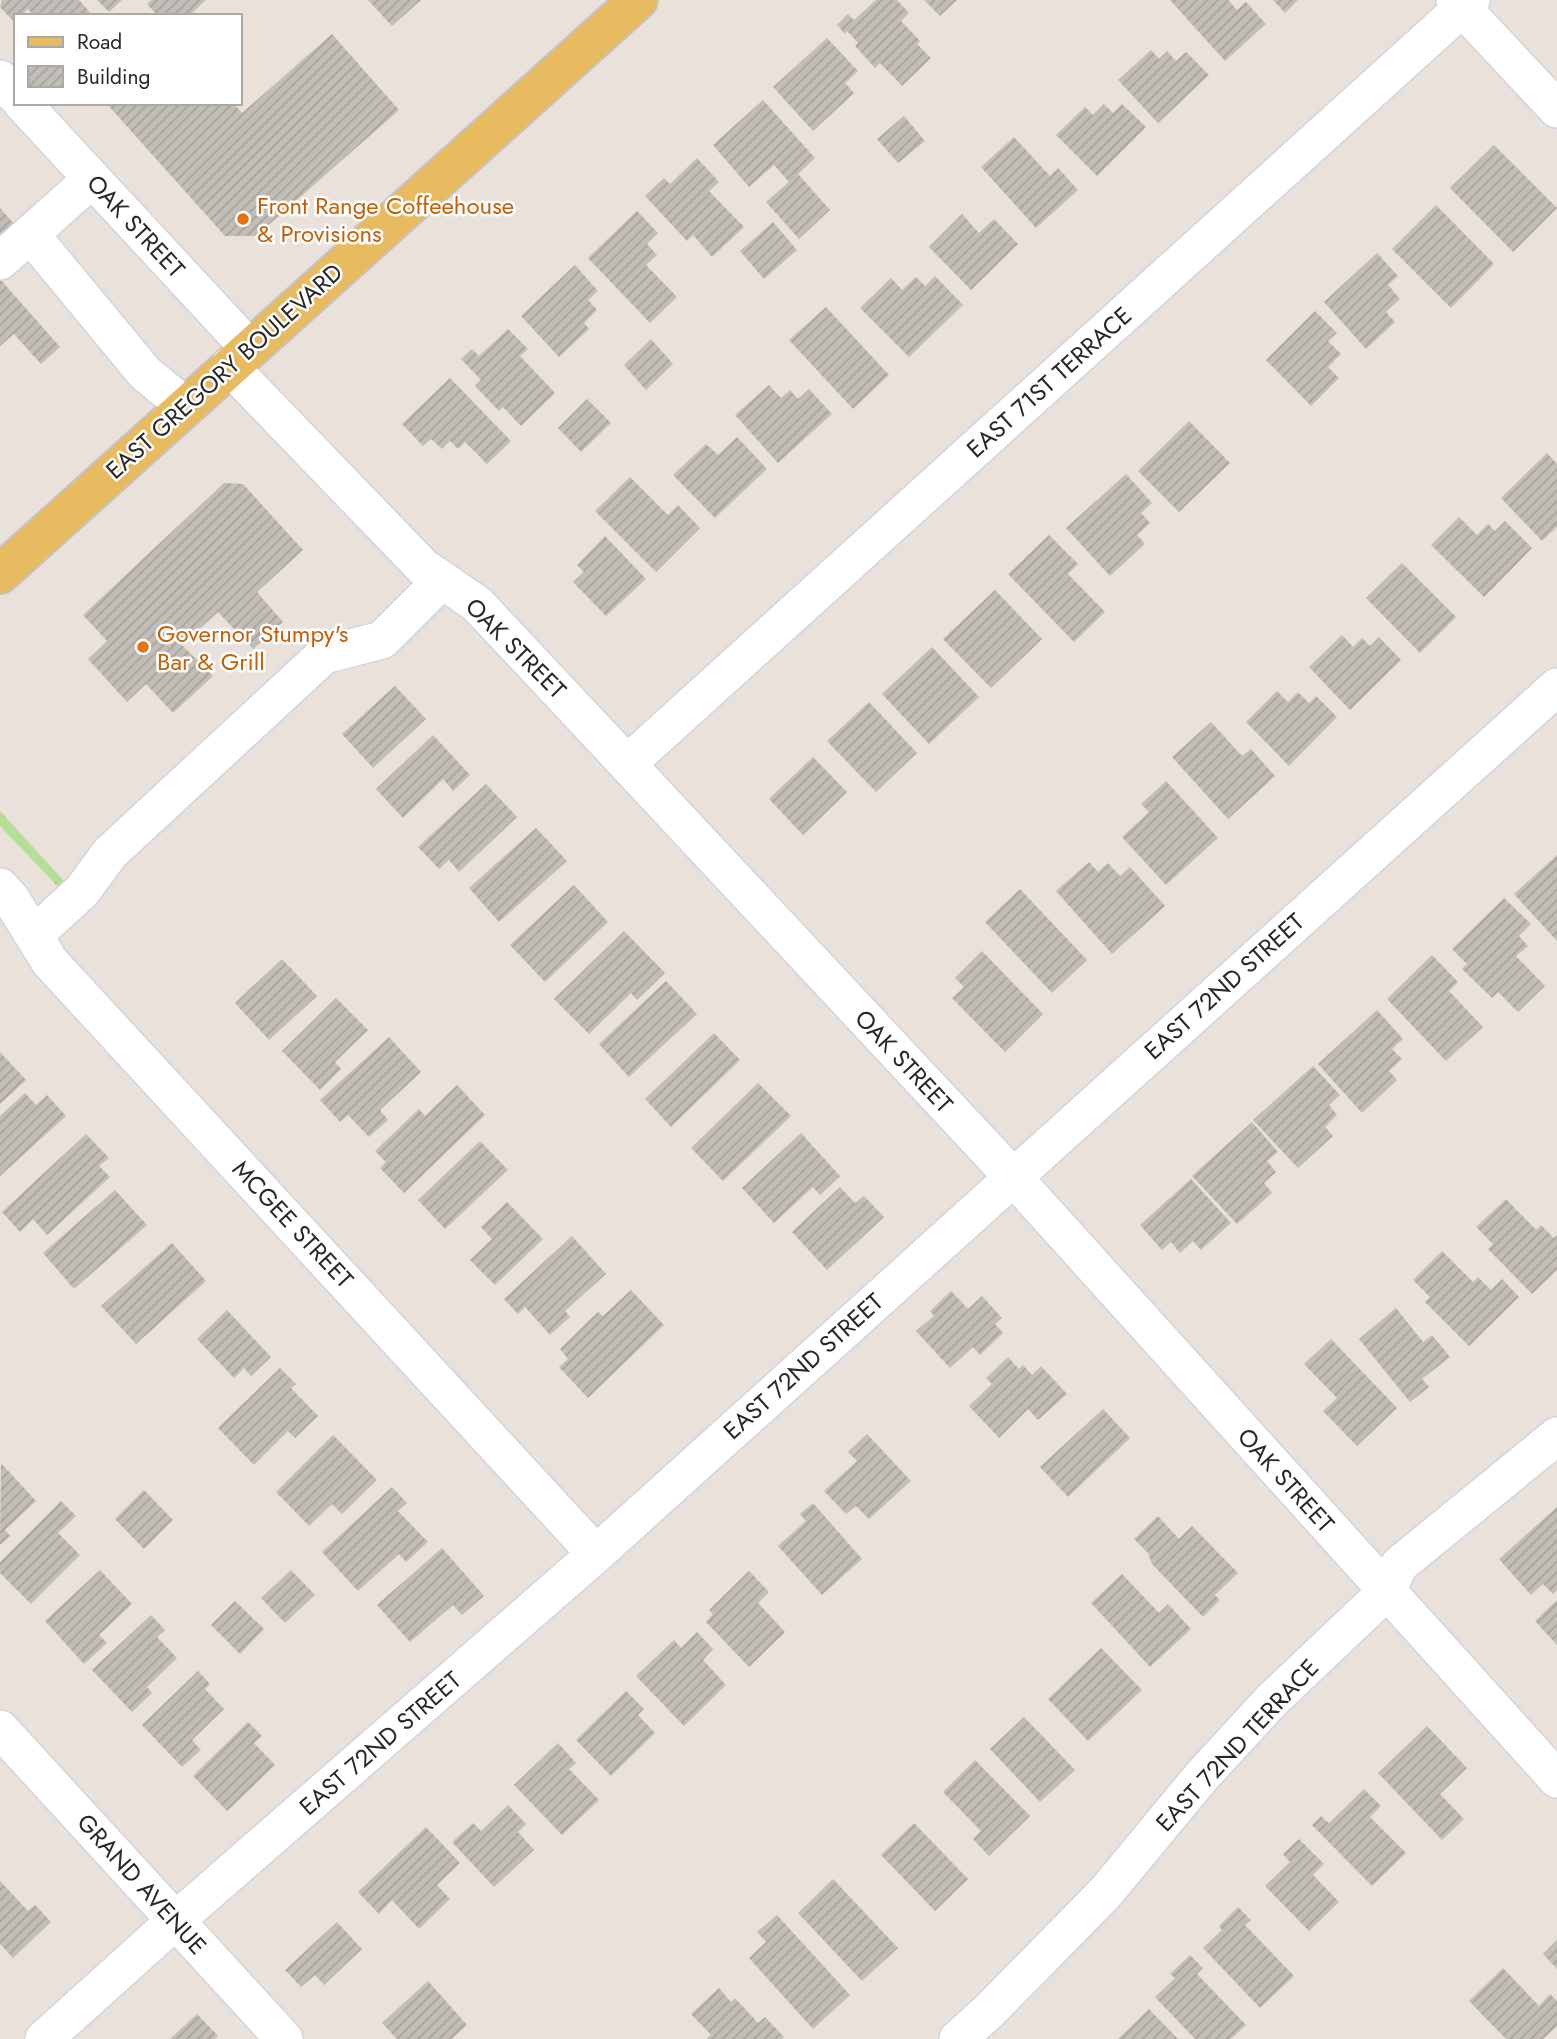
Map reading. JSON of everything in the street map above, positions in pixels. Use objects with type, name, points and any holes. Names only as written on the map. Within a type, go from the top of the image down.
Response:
[{"type":"main road","name":"EAST GREGORY BOULEVARD","points":[[0,574],[638,0]]},
{"type":"street","points":[[1463,3],[1557,109]]},
{"type":"street","name":"EAST 71ST TERRACE","points":[[627,764],[1463,3]]},
{"type":"street","points":[[0,79],[14,94]]},
{"type":"street","name":"OAK STREET","points":[[24,105],[92,178],[239,357],[423,567],[477,604],[627,764],[1013,1177],[1557,1779]]},
{"type":"street","points":[[0,261],[92,178]]},
{"type":"street","points":[[30,234],[145,373],[185,406]]},
{"type":"street","points":[[34,935],[82,891],[110,853],[324,655],[382,640],[442,580]]},
{"type":"street","name":"EAST 72ND STREET","points":[[44,2039],[175,1921],[596,1554],[1557,687]]},
{"type":"street","name":"MCGEE STREET","points":[[0,887],[11,899],[50,961],[596,1554]]},
{"type":"street","name":"EAST 72ND TERRACE","points":[[958,2039],[1106,1892],[1202,1776],[1271,1701],[1387,1591],[1399,1565],[1557,1436]]},
{"type":"street","name":"GRAND AVENUE","points":[[0,1730],[284,2039]]},
{"type":"green space","points":[[0,811],[64,881],[62,891],[0,826]]},
{"type":"building","points":[[2,0],[79,0],[91,14],[32,14],[28,9],[23,14],[14,14],[14,22],[0,7]]},
{"type":"building","points":[[97,0],[122,0],[109,12]]},
{"type":"building","points":[[152,0],[206,0],[191,14],[156,14],[147,4]]},
{"type":"building","points":[[368,0],[421,0],[392,26]]},
{"type":"building","points":[[876,0],[897,0],[909,13],[901,21],[920,41],[917,44],[931,58],[902,86],[880,63],[875,68],[855,46],[858,43],[837,25],[848,14],[854,20]]},
{"type":"building","points":[[924,0],[957,0],[940,16]]},
{"type":"building","points":[[1170,0],[1228,0],[1237,10],[1246,2],[1266,24],[1225,61]]},
{"type":"building","points":[[1273,0],[1298,0],[1285,13]]},
{"type":"building","points":[[332,34],[399,110],[256,236],[225,236],[108,105],[235,105],[242,113]]},
{"type":"building","points":[[827,38],[858,71],[845,83],[854,93],[813,131],[773,87]]},
{"type":"building","points":[[1151,50],[1159,59],[1167,51],[1176,61],[1186,52],[1209,75],[1158,123],[1118,80]]},
{"type":"building","points":[[763,100],[815,158],[798,174],[830,210],[799,239],[766,202],[789,182],[774,165],[749,187],[713,145]]},
{"type":"building","points":[[1104,104],[1113,113],[1122,104],[1146,127],[1097,176],[1056,135],[1085,107],[1093,115]]},
{"type":"building","points":[[904,116],[925,141],[898,163],[877,139]]},
{"type":"building","points":[[1014,137],[1050,176],[1058,168],[1078,190],[1036,228],[981,167]]},
{"type":"building","points":[[1494,145],[1557,208],[1513,252],[1450,188]]},
{"type":"building","points":[[697,158],[719,182],[709,191],[744,227],[712,257],[693,235],[687,241],[645,196],[664,178],[670,184]]},
{"type":"building","points":[[1436,205],[1494,264],[1451,308],[1392,249]]},
{"type":"building","points":[[0,208],[16,226],[0,241]]},
{"type":"building","points":[[637,211],[658,233],[647,244],[657,255],[646,265],[677,297],[650,323],[588,258]]},
{"type":"building","points":[[962,214],[979,233],[994,219],[1018,244],[971,290],[929,247]]},
{"type":"building","points":[[773,222],[797,250],[764,279],[740,251]]},
{"type":"building","points":[[1377,253],[1398,276],[1388,285],[1400,299],[1386,312],[1395,322],[1366,349],[1324,302]]},
{"type":"building","points":[[575,265],[598,291],[588,300],[597,310],[584,323],[589,329],[559,357],[521,316]]},
{"type":"building","points":[[935,276],[963,305],[909,357],[860,308],[891,278],[902,290],[916,277],[925,286]]},
{"type":"building","points":[[0,279],[60,347],[41,364],[14,334],[0,346]]},
{"type":"building","points":[[826,307],[889,375],[853,409],[789,340]]},
{"type":"building","points":[[1315,311],[1337,333],[1328,341],[1341,354],[1328,367],[1339,378],[1311,406],[1266,360]]},
{"type":"building","points":[[508,329],[528,349],[520,356],[555,393],[521,426],[503,407],[499,411],[475,386],[481,380],[461,359],[472,349],[479,356]]},
{"type":"building","points":[[651,339],[673,364],[646,390],[624,365]]},
{"type":"building","points":[[450,378],[511,441],[487,464],[465,442],[458,449],[450,441],[442,449],[431,439],[423,446],[402,424]]},
{"type":"building","points":[[769,385],[781,398],[790,390],[798,399],[809,389],[832,414],[778,463],[735,415]]},
{"type":"building","points":[[587,399],[611,423],[581,452],[558,428]]},
{"type":"building","points":[[1189,421],[1230,463],[1179,512],[1138,471]]},
{"type":"building","points":[[737,437],[767,469],[715,518],[673,475],[706,444],[718,455]]},
{"type":"building","points":[[1547,453],[1557,464],[1557,527],[1542,541],[1501,498]]},
{"type":"building","points":[[1126,474],[1152,503],[1141,513],[1150,523],[1137,535],[1145,544],[1110,576],[1066,528]]},
{"type":"building","points":[[630,477],[668,515],[678,505],[700,528],[656,572],[595,511]]},
{"type":"building","points":[[224,483],[243,484],[303,550],[257,592],[283,622],[253,649],[218,612],[182,645],[213,676],[173,713],[146,684],[127,702],[88,659],[107,641],[83,615]]},
{"type":"building","points":[[1459,517],[1477,535],[1488,524],[1495,531],[1505,521],[1532,548],[1484,597],[1431,545]]},
{"type":"building","points":[[1049,535],[1078,564],[1068,574],[1105,612],[1074,642],[1008,574]]},
{"type":"building","points":[[605,536],[646,579],[606,616],[573,582],[584,572],[577,565]]},
{"type":"building","points":[[1402,563],[1456,617],[1420,653],[1366,598]]},
{"type":"building","points":[[995,590],[1042,639],[991,688],[943,639]]},
{"type":"building","points":[[1342,635],[1353,647],[1362,638],[1370,646],[1379,637],[1401,660],[1350,710],[1309,667]]},
{"type":"building","points":[[932,647],[979,697],[929,744],[882,694]]},
{"type":"building","points":[[395,686],[426,719],[373,768],[342,734]]},
{"type":"building","points":[[1277,691],[1288,702],[1298,692],[1309,703],[1316,696],[1337,717],[1289,766],[1246,722]]},
{"type":"building","points":[[869,702],[917,753],[876,792],[827,741]]},
{"type":"building","points":[[1211,722],[1242,756],[1251,749],[1275,776],[1228,819],[1172,757]]},
{"type":"building","points":[[433,735],[470,775],[453,791],[443,779],[403,818],[376,789]]},
{"type":"building","points":[[813,757],[847,792],[803,835],[769,799]]},
{"type":"building","points":[[1166,781],[1218,838],[1166,885],[1122,837],[1149,812],[1141,804]]},
{"type":"building","points":[[486,784],[517,817],[459,872],[449,860],[439,869],[418,847]]},
{"type":"building","points":[[536,828],[567,861],[499,922],[469,888]]},
{"type":"building","points":[[1557,855],[1557,941],[1514,894]]},
{"type":"building","points":[[1089,862],[1098,872],[1108,863],[1120,876],[1130,867],[1165,906],[1112,954],[1056,891]]},
{"type":"building","points":[[574,885],[608,922],[545,982],[510,945]]},
{"type":"building","points":[[1020,889],[1087,960],[1052,993],[985,922]]},
{"type":"building","points":[[1504,898],[1531,924],[1519,936],[1528,946],[1516,956],[1545,986],[1518,1012],[1498,992],[1492,998],[1462,969],[1467,964],[1452,949]]},
{"type":"building","points":[[624,931],[665,973],[637,1000],[631,993],[589,1034],[554,999]]},
{"type":"building","points":[[982,951],[1043,1014],[1005,1052],[952,998],[964,987],[955,978]]},
{"type":"building","points":[[1432,955],[1458,982],[1449,991],[1483,1027],[1446,1061],[1387,999]]},
{"type":"building","points":[[282,959],[317,996],[269,1040],[235,1003]]},
{"type":"building","points":[[666,981],[697,1014],[629,1077],[599,1044]]},
{"type":"building","points":[[336,998],[368,1030],[335,1062],[341,1069],[320,1090],[282,1051]]},
{"type":"building","points":[[1377,1010],[1403,1039],[1392,1049],[1402,1059],[1389,1071],[1397,1080],[1362,1113],[1318,1064]]},
{"type":"building","points":[[714,1033],[740,1060],[671,1127],[645,1099]]},
{"type":"building","points":[[389,1037],[421,1072],[380,1110],[388,1120],[369,1137],[348,1115],[340,1122],[320,1100]]},
{"type":"building","points":[[0,1052],[26,1080],[0,1104]]},
{"type":"building","points":[[1313,1066],[1340,1095],[1329,1105],[1337,1115],[1325,1127],[1333,1136],[1298,1168],[1253,1120]]},
{"type":"building","points":[[758,1083],[791,1116],[723,1181],[691,1148]]},
{"type":"building","points":[[457,1085],[485,1115],[404,1193],[380,1168],[386,1162],[375,1151],[419,1109],[425,1116]]},
{"type":"building","points":[[25,1093],[36,1105],[47,1095],[66,1116],[0,1176],[0,1116]]},
{"type":"building","points":[[1252,1122],[1278,1152],[1267,1161],[1276,1172],[1264,1183],[1272,1193],[1237,1224],[1192,1176]]},
{"type":"building","points":[[801,1133],[840,1176],[820,1195],[813,1187],[774,1223],[742,1188]]},
{"type":"building","points":[[86,1134],[109,1158],[99,1166],[110,1177],[47,1235],[33,1219],[20,1232],[2,1212]]},
{"type":"building","points":[[480,1141],[508,1170],[445,1229],[418,1200]]},
{"type":"building","points":[[1191,1179],[1231,1223],[1201,1250],[1193,1241],[1180,1253],[1171,1242],[1162,1250],[1140,1225]]},
{"type":"building","points":[[840,1187],[855,1203],[864,1196],[884,1217],[827,1270],[792,1232]]},
{"type":"building","points":[[115,1190],[147,1225],[74,1289],[43,1253]]},
{"type":"building","points":[[1506,1199],[1536,1230],[1541,1225],[1554,1238],[1557,1235],[1557,1270],[1532,1294],[1488,1249],[1493,1244],[1476,1227]]},
{"type":"building","points":[[507,1202],[543,1239],[495,1285],[470,1260],[492,1239],[481,1227]]},
{"type":"building","points":[[572,1236],[606,1274],[565,1311],[570,1317],[550,1335],[525,1307],[518,1314],[504,1299]]},
{"type":"building","points":[[172,1243],[206,1281],[136,1344],[101,1306]]},
{"type":"building","points":[[1442,1251],[1473,1282],[1478,1277],[1491,1290],[1502,1279],[1519,1297],[1469,1346],[1425,1302],[1430,1297],[1413,1280]]},
{"type":"building","points":[[631,1290],[664,1325],[588,1398],[559,1367],[568,1359],[560,1349],[598,1312],[603,1316]]},
{"type":"building","points":[[951,1291],[968,1309],[982,1296],[1002,1318],[995,1324],[1003,1333],[980,1355],[973,1347],[950,1368],[916,1331],[934,1316],[930,1311]]},
{"type":"building","points":[[1396,1308],[1423,1342],[1432,1335],[1450,1357],[1422,1379],[1429,1387],[1410,1402],[1359,1339]]},
{"type":"building","points":[[227,1310],[271,1357],[251,1376],[244,1368],[234,1378],[197,1339]]},
{"type":"building","points":[[1331,1339],[1397,1408],[1357,1446],[1323,1411],[1337,1398],[1304,1364]]},
{"type":"building","points":[[1008,1357],[1019,1369],[1023,1365],[1032,1375],[1041,1366],[1067,1394],[1038,1420],[1028,1409],[999,1438],[969,1406],[992,1384],[986,1378]]},
{"type":"building","points":[[280,1368],[296,1384],[291,1388],[318,1416],[295,1438],[288,1431],[254,1465],[218,1428]]},
{"type":"building","points":[[1103,1409],[1130,1438],[1068,1497],[1040,1467]]},
{"type":"building","points":[[867,1434],[911,1481],[869,1519],[856,1506],[846,1514],[824,1491],[857,1461],[848,1452]]},
{"type":"building","points":[[333,1435],[377,1480],[342,1514],[332,1504],[309,1526],[276,1492]]},
{"type":"building","points":[[1,1463],[36,1501],[5,1530],[10,1536],[0,1545]]},
{"type":"building","points":[[392,1487],[407,1503],[398,1511],[428,1542],[406,1562],[399,1554],[358,1591],[322,1552]]},
{"type":"building","points":[[144,1490],[173,1520],[144,1549],[115,1519]]},
{"type":"building","points":[[61,1501],[76,1516],[58,1533],[80,1555],[31,1604],[0,1573],[0,1562]]},
{"type":"building","points":[[813,1503],[862,1559],[822,1595],[778,1546],[806,1521],[800,1514]]},
{"type":"building","points":[[1557,1507],[1557,1590],[1553,1594],[1543,1584],[1531,1595],[1499,1559]]},
{"type":"building","points":[[1158,1516],[1179,1539],[1192,1526],[1238,1573],[1215,1595],[1220,1600],[1203,1617],[1152,1564],[1148,1553],[1134,1539]]},
{"type":"building","points":[[442,1548],[484,1596],[462,1615],[453,1605],[410,1642],[377,1605]]},
{"type":"building","points":[[100,1570],[132,1604],[99,1635],[107,1643],[84,1664],[45,1621]]},
{"type":"building","points":[[291,1570],[315,1595],[285,1623],[261,1598]]},
{"type":"building","points":[[749,1571],[769,1592],[758,1603],[785,1632],[749,1667],[706,1622],[713,1614],[709,1610]]},
{"type":"building","points":[[1122,1574],[1159,1613],[1168,1604],[1191,1629],[1150,1667],[1091,1603]]},
{"type":"building","points":[[1557,1600],[1557,1645],[1535,1621]]},
{"type":"building","points":[[235,1601],[264,1629],[240,1654],[211,1625]]},
{"type":"building","points":[[151,1615],[165,1630],[157,1637],[177,1658],[147,1687],[152,1693],[132,1712],[92,1670]]},
{"type":"building","points":[[697,1632],[713,1649],[703,1660],[726,1685],[684,1726],[636,1676],[674,1640],[681,1648]]},
{"type":"building","points":[[1101,1648],[1142,1690],[1088,1741],[1048,1699]]},
{"type":"building","points":[[198,1671],[210,1684],[205,1689],[224,1709],[192,1740],[201,1750],[182,1767],[142,1725]]},
{"type":"building","points":[[626,1691],[644,1709],[638,1715],[655,1733],[611,1776],[576,1740]]},
{"type":"building","points":[[1024,1717],[1075,1770],[1040,1802],[990,1749]]},
{"type":"building","points":[[248,1722],[262,1736],[254,1743],[275,1765],[227,1811],[193,1776]]},
{"type":"building","points":[[1427,1726],[1467,1768],[1440,1794],[1464,1819],[1442,1840],[1378,1773]]},
{"type":"building","points":[[558,1743],[576,1763],[569,1769],[599,1800],[562,1835],[514,1785]]},
{"type":"building","points":[[975,1760],[1030,1816],[989,1856],[973,1839],[981,1831],[943,1792]]},
{"type":"building","points":[[1364,1789],[1381,1806],[1370,1817],[1406,1853],[1372,1886],[1312,1825],[1321,1816],[1329,1823]]},
{"type":"building","points":[[508,1805],[526,1824],[518,1832],[534,1850],[494,1887],[452,1842],[473,1823],[481,1831]]},
{"type":"building","points":[[914,1823],[968,1879],[935,1911],[881,1855]]},
{"type":"building","points":[[426,1827],[460,1863],[437,1885],[450,1899],[419,1929],[392,1900],[379,1914],[358,1892]]},
{"type":"building","points":[[1299,1839],[1324,1864],[1313,1875],[1339,1902],[1309,1931],[1265,1886],[1290,1862],[1283,1854]]},
{"type":"building","points":[[833,1879],[898,1948],[862,1981],[798,1913]]},
{"type":"building","points":[[0,1881],[28,1911],[35,1905],[51,1922],[13,1958],[0,1944]]},
{"type":"building","points":[[1238,1907],[1251,1920],[1245,1925],[1294,1976],[1260,2008],[1203,1948],[1222,1930],[1219,1926]]},
{"type":"building","points":[[777,1915],[850,1995],[813,2029],[749,1958],[766,1942],[757,1932]]},
{"type":"building","points":[[337,1922],[362,1949],[324,1985],[315,1975],[301,1987],[285,1970]]},
{"type":"building","points":[[1557,1940],[1557,1969],[1543,1954]]},
{"type":"building","points":[[1190,1955],[1203,1968],[1197,1974],[1246,2025],[1231,2039],[1195,2039],[1155,1997],[1175,1978],[1170,1974]]},
{"type":"building","points":[[1503,1968],[1539,2006],[1550,1994],[1557,2001],[1557,2026],[1543,2039],[1506,2039],[1469,2001]]},
{"type":"building","points":[[428,1981],[467,2025],[452,2039],[397,2039],[382,2023]]},
{"type":"building","points":[[719,1988],[731,2002],[735,1998],[758,2023],[765,2017],[784,2037],[706,2039],[711,2035],[691,2014]]},
{"type":"building","points":[[1149,2009],[1178,2039],[1118,2039]]},
{"type":"building","points":[[197,2014],[218,2036],[215,2039],[170,2039]]},
{"type":"place","name":"Front Range Coffeehouse & Provisions","points":[[243,219]]},
{"type":"place","name":"Governor Stumpy's Bar & Grill","points":[[143,647]]}]
